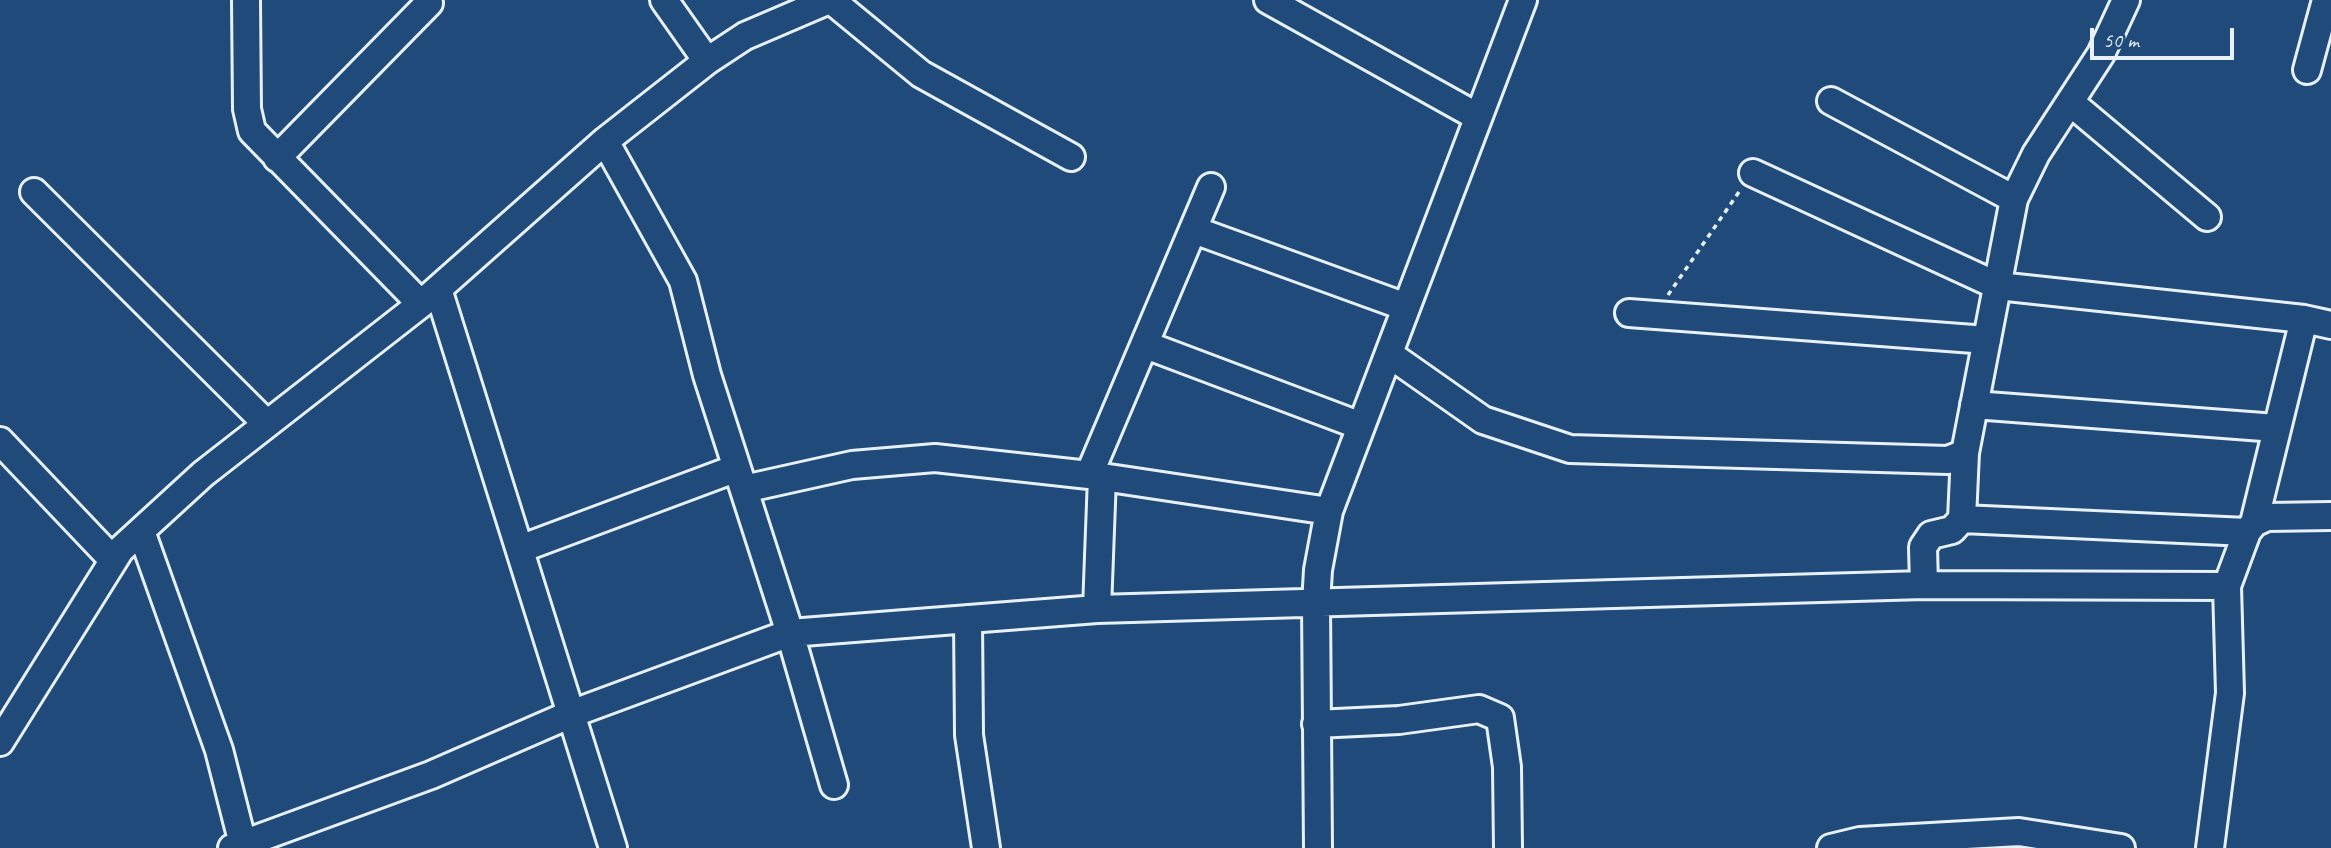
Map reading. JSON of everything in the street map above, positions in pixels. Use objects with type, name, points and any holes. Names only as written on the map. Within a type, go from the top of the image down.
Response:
[{"type":"street","points":[[246,0],[247,109],[252,131],[277,158],[430,297],[520,549],[613,848]]},
{"type":"street","points":[[664,0],[707,61]]},
{"type":"street","points":[[0,742],[113,560],[141,531],[203,474],[430,297],[605,141],[707,61],[745,36],[830,0],[921,74],[1071,157]]},
{"type":"street","points":[[1268,0],[1478,117]]},
{"type":"street","points":[[1318,848],[1316,604],[1318,570],[1329,511],[1522,0]]},
{"type":"street","points":[[1924,585],[1923,547],[1931,535],[1952,530],[1962,519],[1965,453],[2014,199],[2036,154],[2101,54],[2126,0]]},
{"type":"street","points":[[2307,70],[2326,0]]},
{"type":"street","points":[[277,158],[429,4]]},
{"type":"street","points":[[1831,101],[2014,199]]},
{"type":"street","points":[[2070,102],[2207,217]]},
{"type":"street","points":[[605,141],[682,281],[707,375],[790,633],[834,785]]},
{"type":"street","points":[[1753,173],[1997,286],[2304,318],[2331,325]]},
{"type":"street","points":[[1097,609],[1096,476],[1211,187]]},
{"type":"street","points":[[34,192],[267,424]]},
{"type":"street","points":[[1194,230],[1406,307]]},
{"type":"street","points":[[1642,314],[1987,340]]},
{"type":"street","points":[[2210,848],[2230,693],[2227,586],[2250,528],[2304,318]]},
{"type":"street","points":[[1146,345],[1361,426]]},
{"type":"street","points":[[1389,354],[1483,420],[1570,449],[1948,460],[1965,453]]},
{"type":"street","points":[[1974,405],[2276,428]]},
{"type":"street","points":[[0,441],[113,560]]},
{"type":"street","points":[[520,549],[741,479],[935,458],[1096,476],[1329,511]]},
{"type":"street","points":[[1962,519],[2250,528],[2267,517],[2331,516]]},
{"type":"street","points":[[141,531],[219,750],[240,847],[431,775],[571,714],[790,633],[1097,609],[1924,585],[2227,586]]},
{"type":"street","points":[[968,619],[969,735],[986,848]]},
{"type":"street","points":[[1316,724],[1399,720],[1479,709],[1500,718],[1507,767],[1508,848]]},
{"type":"street","points":[[1831,848],[1860,841],[2018,840],[2121,848]]},
{"type":"path","points":[[1642,314],[1753,173]]}]
